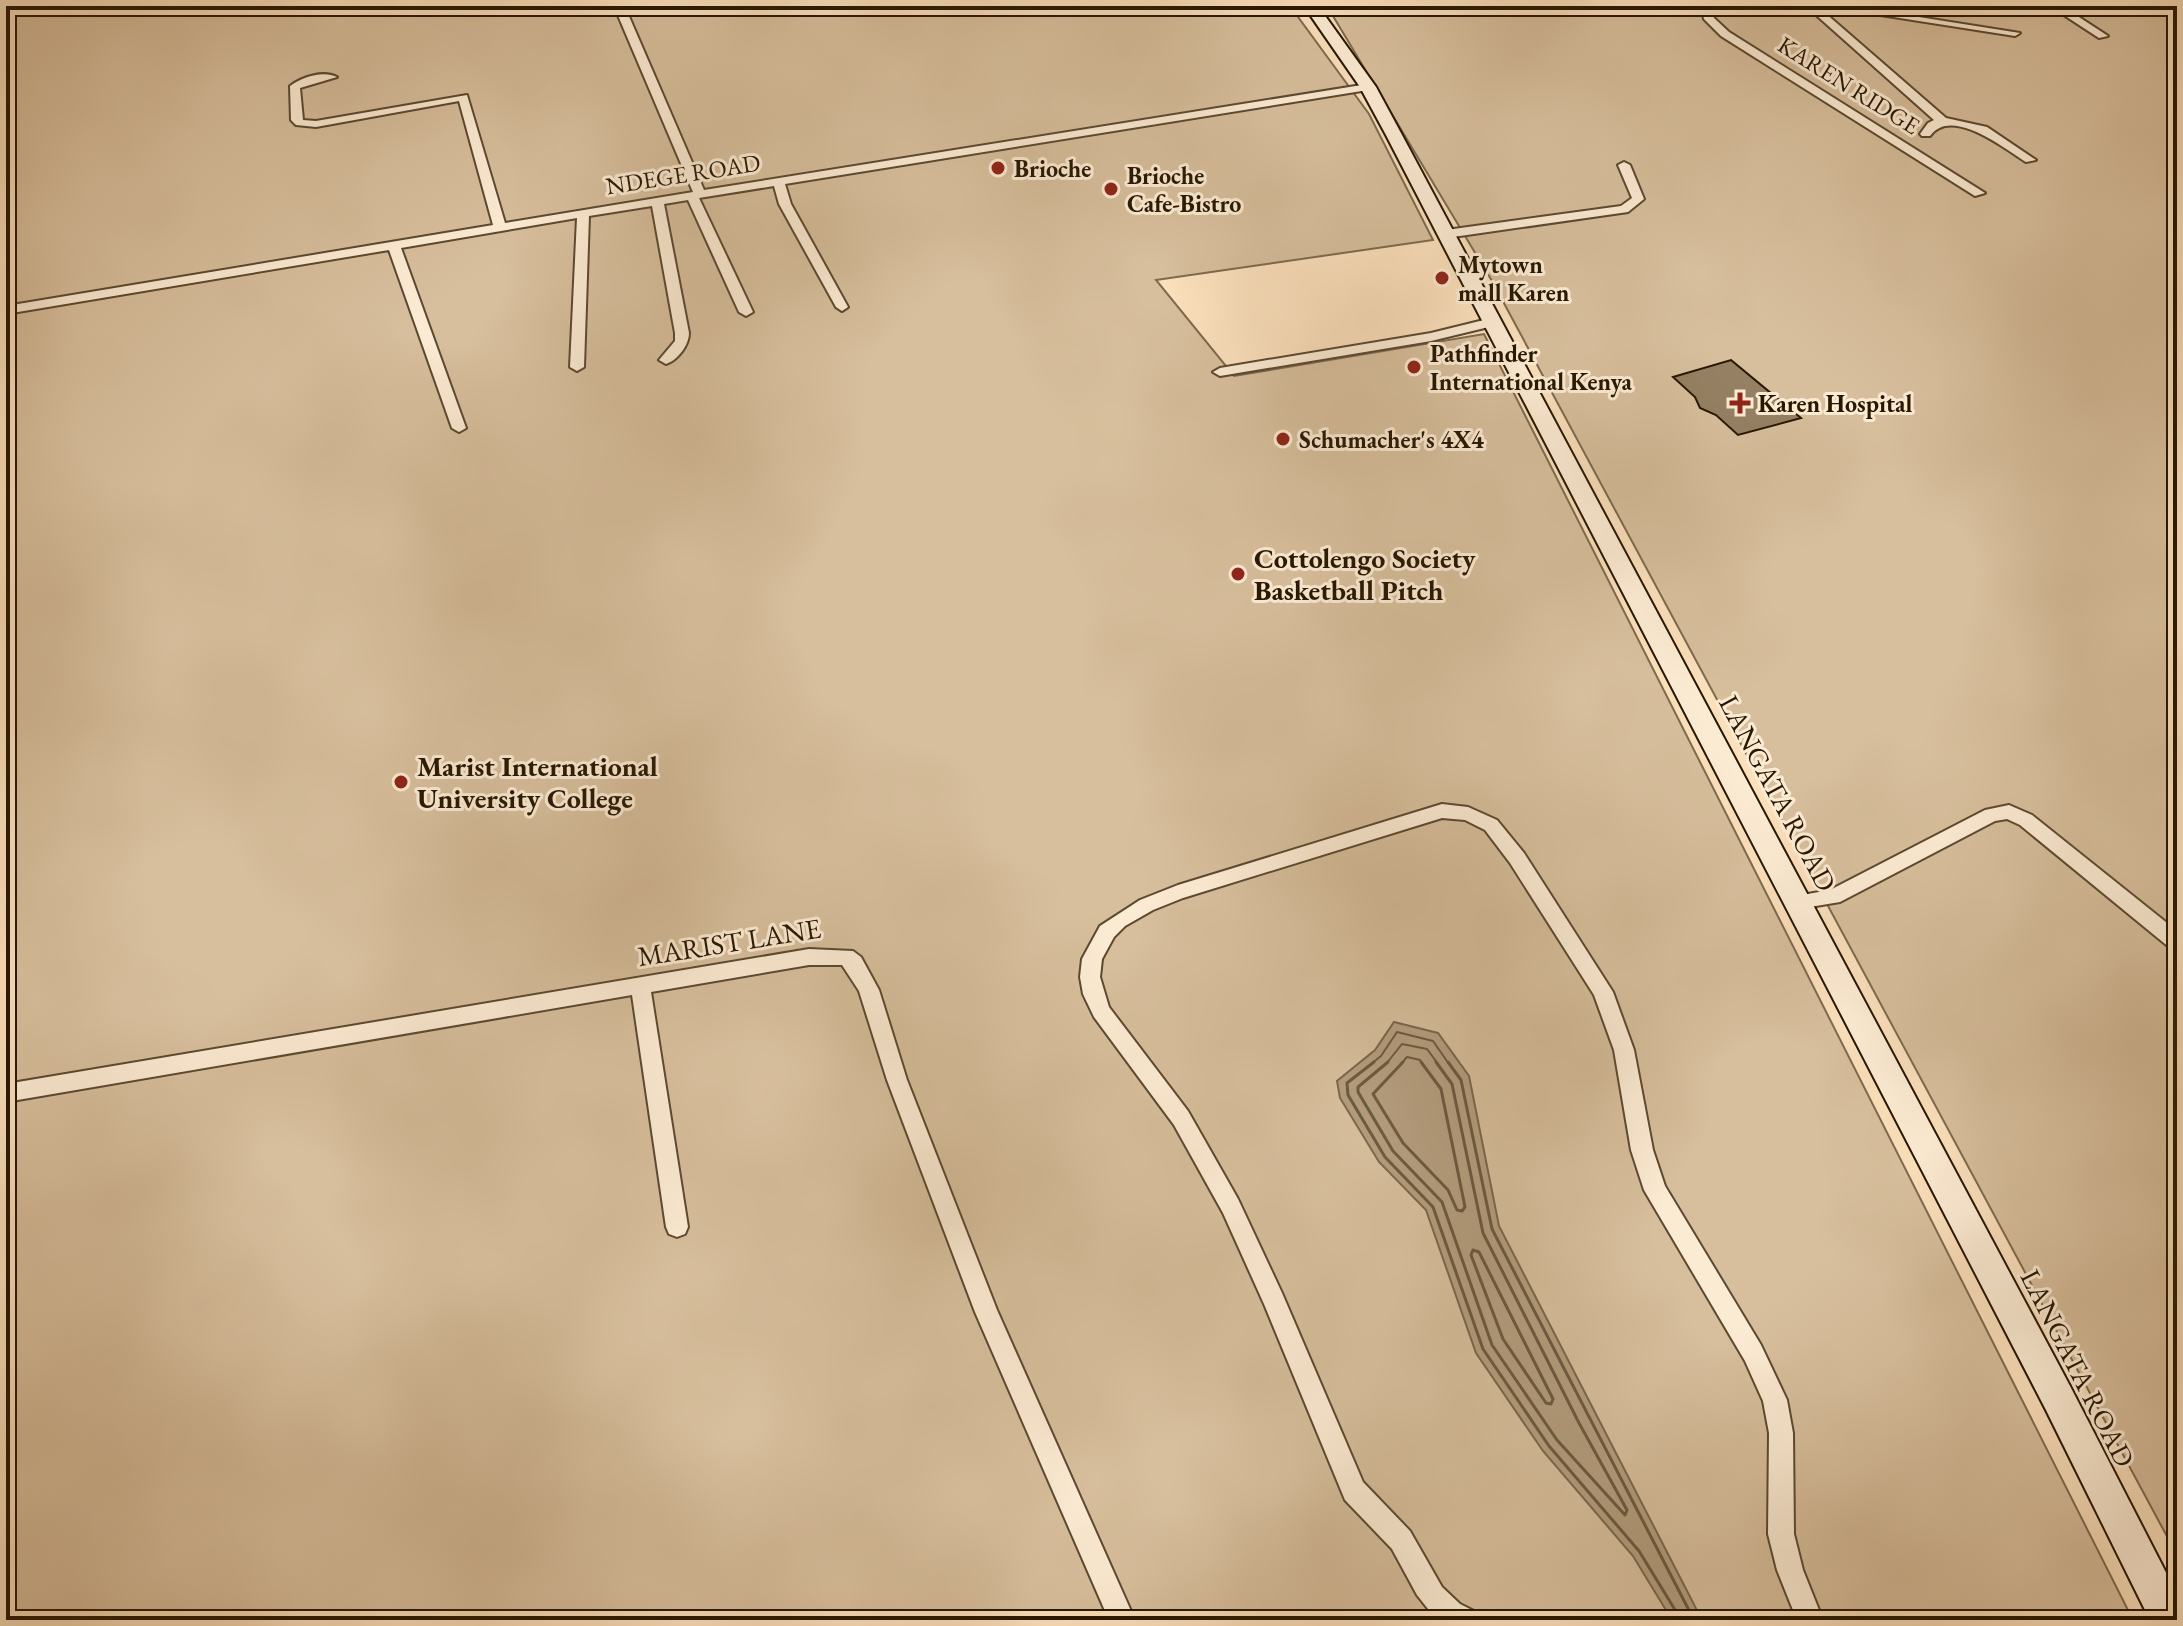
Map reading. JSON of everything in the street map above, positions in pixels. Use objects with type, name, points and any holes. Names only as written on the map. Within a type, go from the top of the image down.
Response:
[{"type":"main road","name":"LANGATA ROAD","points":[[1311,6],[1368,87],[2058,1398],[2170,1620]]},
{"type":"street","points":[[664,6],[620,9],[746,312]]},
{"type":"street","name":"KAREN RIDGE","points":[[1706,6],[1709,19],[1725,34],[1979,193]]},
{"type":"street","points":[[1811,6],[1942,121],[1983,129],[2030,160]]},
{"type":"street","points":[[1828,6],[2015,33]]},
{"type":"street","points":[[2055,6],[2103,36]]},
{"type":"street","points":[[332,77],[316,78],[295,86],[297,120],[300,123],[316,124],[463,97],[500,228]]},
{"type":"street","name":"NDEGE ROAD","points":[[6,310],[393,244],[1368,87]]},
{"type":"street","points":[[1926,134],[1932,125],[1942,121]]},
{"type":"street","points":[[1446,234],[1624,209],[1638,199],[1624,165]]},
{"type":"street","points":[[778,181],[785,204],[842,307]]},
{"type":"street","points":[[657,201],[682,333],[682,342],[666,360]]},
{"type":"street","points":[[577,367],[583,213]]},
{"type":"street","points":[[393,244],[459,428]]},
{"type":"street","points":[[1220,372],[1431,337],[1492,322]]},
{"type":"street","points":[[1465,1620],[1451,1614],[1429,1594],[1402,1541],[1361,1502],[1354,1491],[1264,1281],[1206,1158],[1155,1080],[1115,1035],[1098,1010],[1090,981],[1091,954],[1099,939],[1136,909],[1178,892],[1442,811],[1468,814],[1491,825],[1525,870],[1603,992],[1624,1050],[1642,1150],[1655,1190],[1753,1353],[1775,1400],[1781,1433],[1781,1534],[1790,1570],[1810,1620]]},
{"type":"street","points":[[1798,902],[1833,897],[1991,815],[2009,812],[2026,820],[2177,942]]},
{"type":"street","name":"MARIST LANE","points":[[6,1093],[809,957],[846,957],[854,963],[869,990],[897,1080],[986,1312],[1122,1620]]},
{"type":"street","points":[[640,986],[677,1227]]},
{"type":"shaded area","points":[[6,6],[1290,6],[1369,114],[1433,240],[1156,280],[1234,376],[1484,334],[2133,1620],[6,1620]]},
{"type":"shaded area","points":[[1327,6],[2177,6],[2177,1555],[1492,281]]},
{"type":"water","points":[[1394,1022],[1438,1033],[1469,1076],[1499,1226],[1702,1620],[1672,1620],[1633,1556],[1543,1451],[1476,1353],[1426,1210],[1379,1162],[1340,1098],[1337,1081],[1375,1050]]},
{"type":"building","name":"Karen Hospital","points":[[1731,360],[1801,418],[1738,435],[1716,415],[1700,408],[1695,397],[1673,377]]},
{"type":"place","name":"Brioche","points":[[998,168]]},
{"type":"place","name":"Brioche Cafe-Bistro","points":[[1111,189]]},
{"type":"place","name":"Mytown mall Karen","points":[[1442,278]]},
{"type":"place","name":"Pathfinder International Kenya","points":[[1414,367]]},
{"type":"place","name":"Karen Hospital","points":[[1740,403]]},
{"type":"place","name":"Schumacher's 4X4","points":[[1283,439]]},
{"type":"place","name":"Cottolengo Society Basketball Pitch","points":[[1238,574]]},
{"type":"place","name":"Marist International University College","points":[[401,782]]}]
